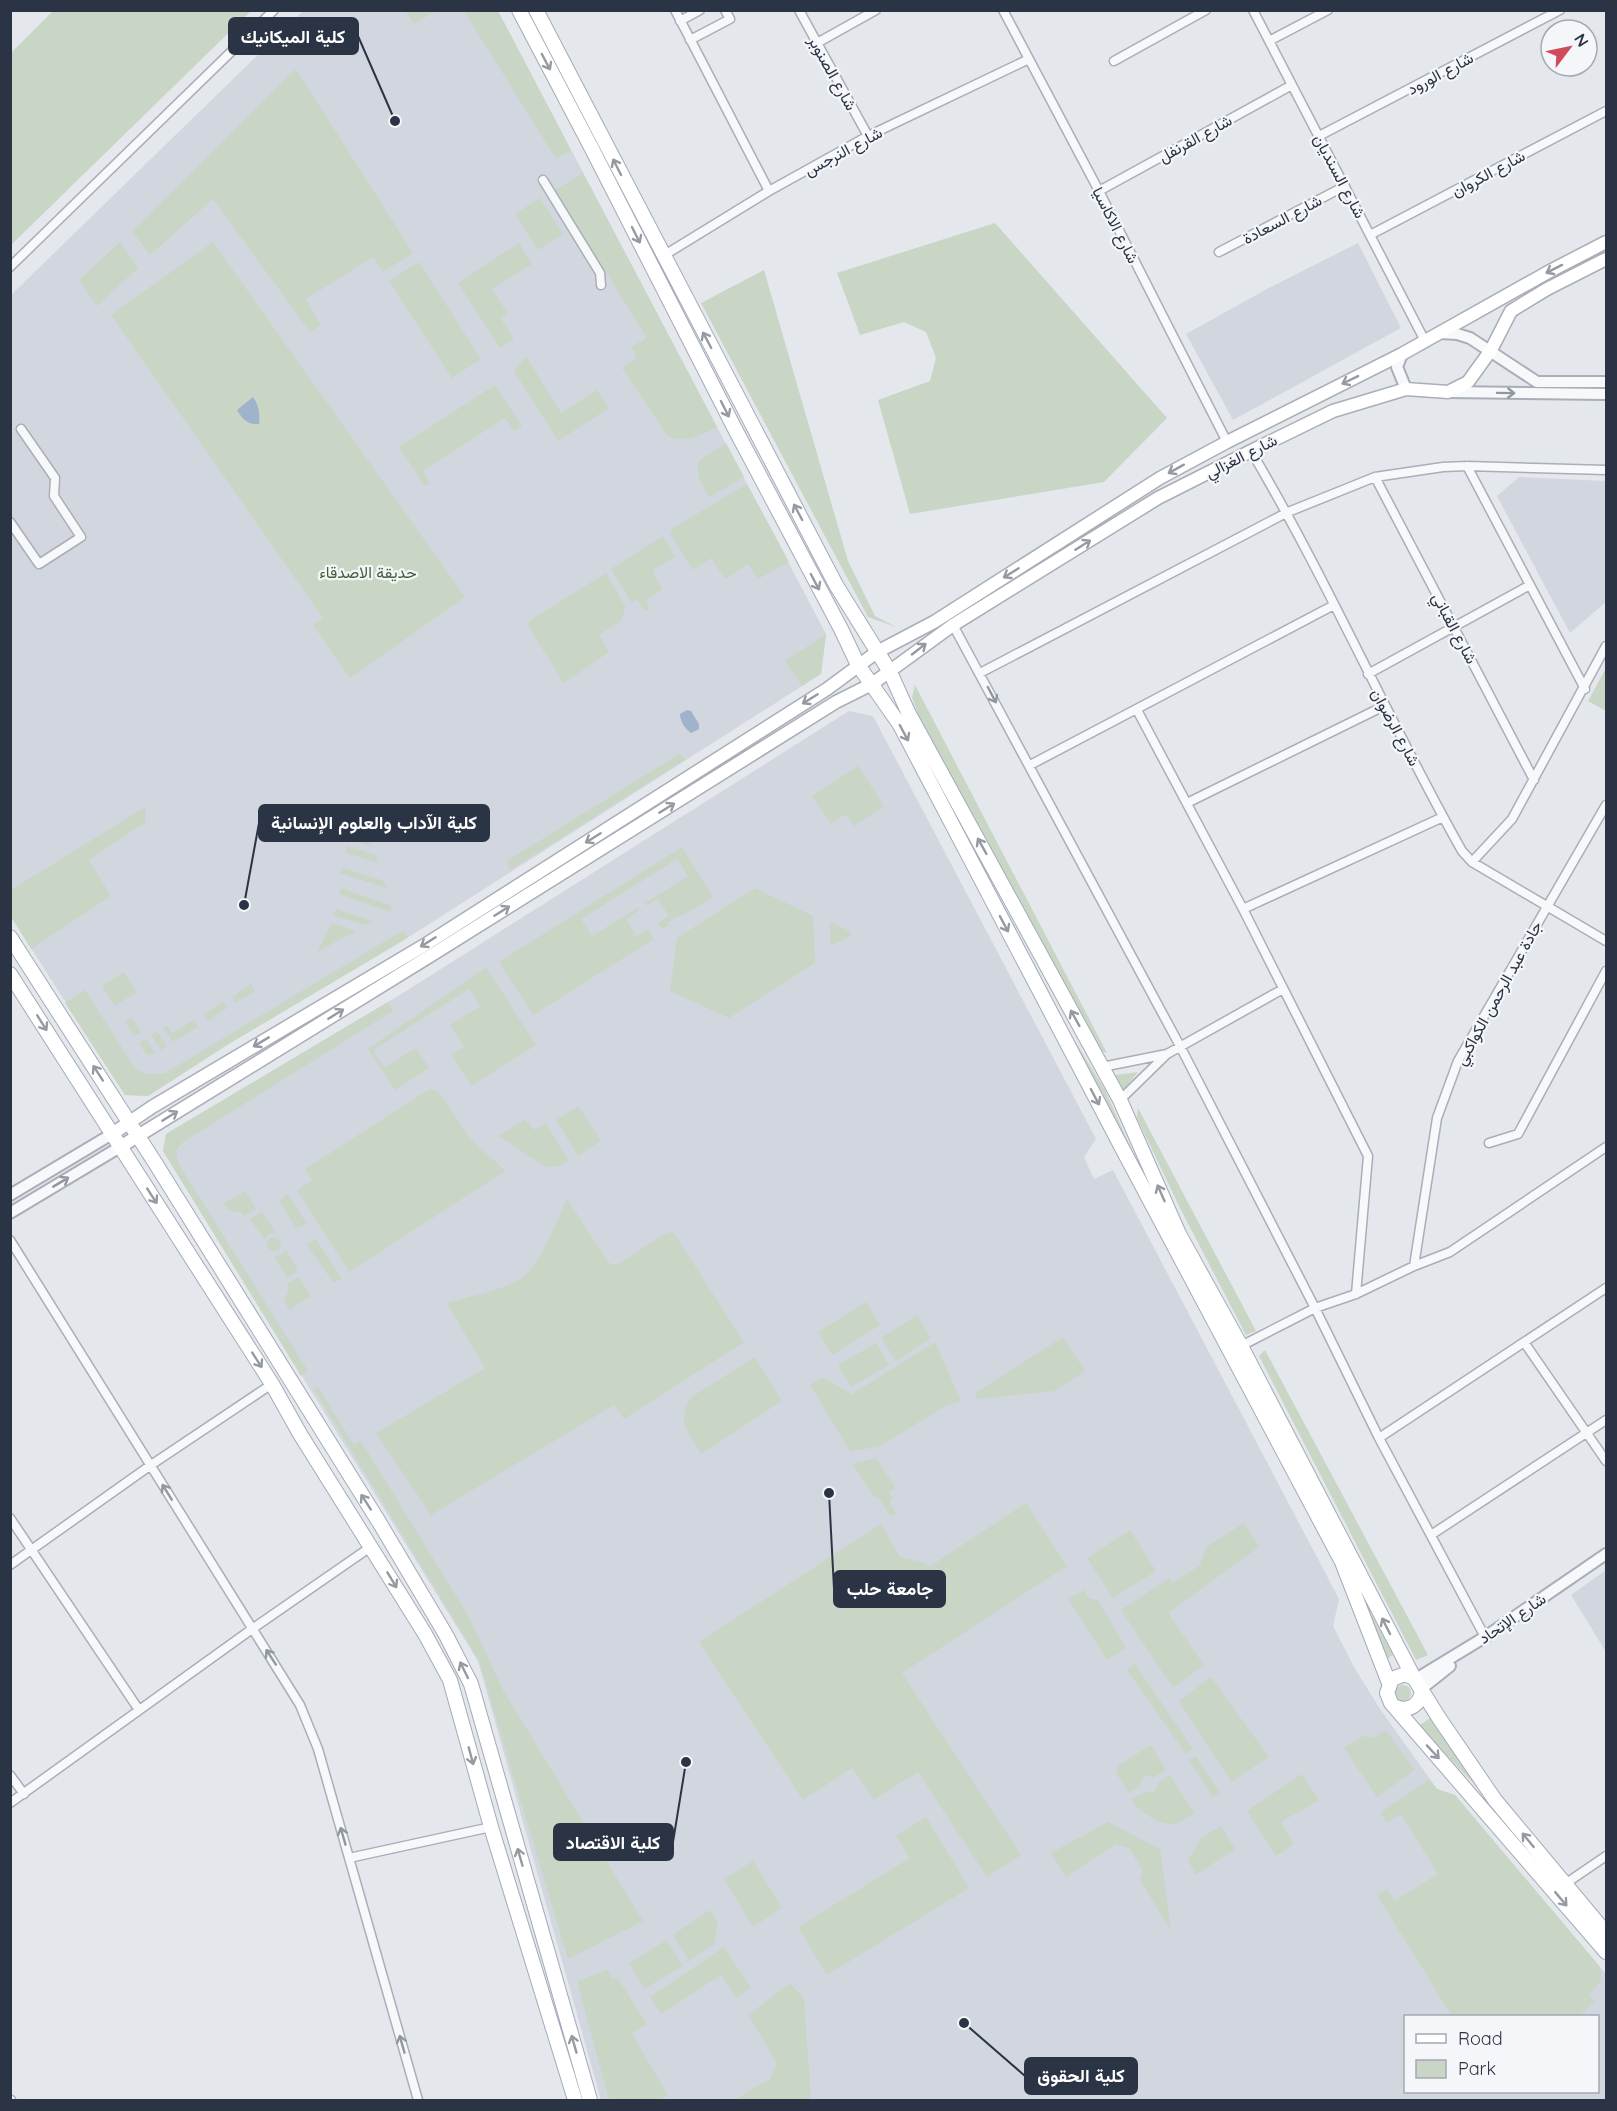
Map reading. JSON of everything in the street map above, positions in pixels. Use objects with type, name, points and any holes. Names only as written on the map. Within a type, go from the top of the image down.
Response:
[{"type":"main road","points":[[519,10],[736,430],[842,629],[858,665],[900,724],[1116,1138],[1342,1562],[1389,1683],[1388,1698],[1606,1952]]},
{"type":"main road","points":[[536,10],[836,585],[890,672],[908,712],[1120,1100],[1179,1234],[1241,1346],[1418,1684],[1495,1800],[1606,1933]]},
{"type":"main road","name":"شارع الغزالي","points":[[112,1134],[423,946],[827,689],[877,652],[934,622],[1160,478],[1402,354],[1606,242]]},
{"type":"main road","points":[[1448,392],[1468,382],[1491,350],[1511,311],[1547,289],[1606,259]]},
{"type":"main road","name":"شارع الغزالي","points":[[120,1147],[836,702],[872,684],[953,625],[1158,498],[1333,411],[1406,389],[1448,392]]},
{"type":"main road","points":[[10,937],[264,1335],[379,1522],[446,1635],[471,1684],[590,2100]]},
{"type":"main road","points":[[10,974],[272,1384],[315,1458],[426,1634],[450,1680],[491,1827],[575,2100]]},
{"type":"main road","points":[[315,1458],[331,1447]]},
{"type":"main road","points":[[1389,1683],[1400,1674],[1405,1674],[1418,1684],[1421,1697],[1414,1707],[1408,1709],[1396,1707]]},
{"type":"street","points":[[10,267],[274,10]]},
{"type":"street","points":[[675,10],[769,191]]},
{"type":"street","points":[[680,21],[700,10]]},
{"type":"street","points":[[690,40],[730,19],[725,10]]},
{"type":"street","name":"شارع الصنوبر","points":[[799,10],[868,136]]},
{"type":"street","points":[[817,43],[876,10]]},
{"type":"street","name":"شارع الاكاسيا","points":[[1003,10],[1227,442]]},
{"type":"street","points":[[1114,61],[1206,10]]},
{"type":"street","name":"شارع السنديان","points":[[1253,10],[1425,341]]},
{"type":"street","points":[[1269,41],[1328,10]]},
{"type":"street","name":"شارع الورود","points":[[1319,136],[1560,10]]},
{"type":"street","name":"شارع النرجس","points":[[663,256],[769,191],[868,136],[1029,59]]},
{"type":"street","name":"شارع القرنفل","points":[[1099,192],[1292,85]]},
{"type":"street","name":"شارع الكروان","points":[[1371,235],[1606,111]]},
{"type":"street","points":[[543,180],[600,273],[601,285]]},
{"type":"street","name":"شارع السعادة","points":[[1219,252],[1345,186]]},
{"type":"street","points":[[1440,333],[1457,334],[1470,338],[1537,382],[1606,382]]},
{"type":"street","points":[[1402,354],[1397,367],[1406,389]]},
{"type":"street","points":[[1448,392],[1606,394]]},
{"type":"street","points":[[10,522],[39,564],[81,537],[54,496],[55,478],[21,429]]},
{"type":"street","name":"شارع الرضوان","points":[[1251,451],[1288,512],[1384,706],[1462,851],[1472,862],[1606,940]]},
{"type":"street","points":[[980,673],[1288,512],[1375,477],[1443,467],[1467,466],[1606,470]]},
{"type":"street","points":[[1467,466],[1585,689]]},
{"type":"street","name":"شارع القباني","points":[[1375,477],[1534,780]]},
{"type":"street","points":[[1368,674],[1530,585]]},
{"type":"street","points":[[1030,765],[1334,605]]},
{"type":"street","points":[[953,625],[1180,1047],[1315,1308],[1379,1438],[1485,1637]]},
{"type":"street","points":[[1472,862],[1512,819],[1585,689],[1606,646]]},
{"type":"street","points":[[1186,803],[1384,706]]},
{"type":"street","points":[[1137,710],[1243,909],[1368,1156],[1356,1294]]},
{"type":"street","name":"جادة عبد الرحمن الكواكبي","points":[[1414,1266],[1437,1118],[1458,1061],[1606,805]]},
{"type":"street","points":[[1243,909],[1443,817]]},
{"type":"street","points":[[1489,1143],[1518,1134],[1606,971]]},
{"type":"street","points":[[1120,1100],[1167,1054],[1283,989]]},
{"type":"street","points":[[1102,1067],[1167,1054]]},
{"type":"street","points":[[10,1195],[112,1134]]},
{"type":"street","points":[[10,1213],[120,1147]]},
{"type":"street","points":[[1241,1346],[1315,1308],[1356,1294],[1414,1266],[1450,1252],[1606,1147]]},
{"type":"street","points":[[10,1240],[300,1705],[310,1727],[418,2100]]},
{"type":"street","points":[[1379,1438],[1606,1288]]},
{"type":"street","points":[[1524,1342],[1606,1461]]},
{"type":"street","points":[[10,1565],[151,1465],[272,1384]]},
{"type":"street","points":[[1431,1535],[1606,1420]]},
{"type":"street","points":[[10,1518],[139,1710]]},
{"type":"street","points":[[10,1803],[372,1546]]},
{"type":"street","name":"شارع الإتحاد","points":[[1418,1684],[1444,1671],[1464,1650],[1606,1554]]},
{"type":"street","points":[[10,1775],[24,1794]]},
{"type":"street","points":[[349,1858],[491,1827]]},
{"type":"street","points":[[1565,1884],[1606,1856]]},
{"type":"shaded area","points":[[303,11],[498,11],[826,634],[821,674],[404,940],[227,1045],[148,1096],[125,1095],[11,917],[10,296]]},
{"type":"shaded area","points":[[1358,243],[1401,328],[1233,420],[1186,334],[1267,289]]},
{"type":"shaded area","points":[[1519,477],[1606,481],[1606,602],[1570,633],[1497,496]]},
{"type":"shaded area","points":[[849,711],[873,716],[1096,1139],[1084,1157],[1094,1179],[1113,1170],[1339,1599],[1333,1626],[1354,1667],[1380,1709],[1437,1789],[1455,1795],[1606,1974],[1606,2100],[601,2100],[478,1661],[163,1151],[166,1134],[403,993]]},
{"type":"shaded area","points":[[1606,1570],[1606,1652],[1571,1595]]},
{"type":"green space","points":[[53,11],[251,11],[11,245],[11,53]]},
{"type":"green space","points":[[405,11],[436,11],[414,24]]},
{"type":"green space","points":[[464,11],[498,11],[571,150],[556,159]]},
{"type":"green space","points":[[296,69],[413,253],[383,272],[373,257],[306,299],[321,325],[310,332],[213,199],[150,255],[132,231]]},
{"type":"green space","points":[[583,173],[717,427],[705,433],[686,439],[667,435],[622,368],[637,358],[631,347],[647,338],[555,190]]},
{"type":"green space","points":[[540,198],[563,234],[538,250],[515,214]]},
{"type":"green space","points":[[995,223],[1167,418],[1104,482],[910,514],[878,400],[930,381],[936,358],[926,332],[904,322],[860,335],[837,273]]},
{"type":"green space","points":[[120,242],[138,268],[97,306],[79,280]]},
{"type":"green space","name":"حديقة الاصدقاء","points":[[213,242],[465,597],[350,678],[313,625],[323,618],[111,315]]},
{"type":"green space","points":[[519,243],[532,264],[492,289],[508,314],[501,319],[514,339],[500,348],[458,283]]},
{"type":"green space","points":[[419,262],[481,359],[452,378],[389,281]]},
{"type":"green space","points":[[764,270],[848,561],[875,616],[896,627],[868,617],[701,303]]},
{"type":"green space","points":[[526,356],[561,413],[597,390],[609,408],[558,441],[514,371]]},
{"type":"green space","points":[[495,385],[522,426],[514,431],[505,418],[423,471],[430,483],[425,486],[399,447]]},
{"type":"green space","points":[[726,443],[744,477],[709,497],[699,479],[697,465],[700,460]]},
{"type":"green space","points":[[747,484],[789,562],[758,579],[748,564],[725,579],[711,558],[693,570],[670,534],[673,528]]},
{"type":"green space","points":[[663,536],[675,556],[654,570],[654,576],[663,589],[646,601],[650,609],[645,611],[637,599],[631,602],[611,569]]},
{"type":"green space","points":[[606,573],[625,606],[622,620],[599,635],[609,652],[564,683],[529,628],[529,621]]},
{"type":"green space","points":[[826,634],[821,674],[802,686],[785,661]]},
{"type":"green space","points":[[1606,668],[1606,711],[1588,701]]},
{"type":"green space","points":[[915,685],[1107,1053],[1103,1052],[1047,960],[917,712],[912,697]]},
{"type":"green space","points":[[679,754],[686,759],[510,870],[507,862],[510,859]]},
{"type":"green space","points":[[858,766],[884,806],[854,826],[846,814],[831,824],[812,796]]},
{"type":"green space","points":[[145,807],[146,822],[89,860],[111,896],[31,949],[11,916],[11,890]]},
{"type":"green space","points":[[346,813],[361,818],[372,847],[342,835]]},
{"type":"green space","points":[[347,846],[376,855],[378,863],[346,853]]},
{"type":"green space","points":[[682,847],[713,897],[668,922],[669,925],[662,929],[658,923],[669,916],[658,899],[646,906],[645,903],[688,876],[677,859],[581,919],[592,936],[637,908],[639,910],[626,919],[636,936],[648,930],[654,939],[533,1015],[499,962]]},
{"type":"green space","points":[[343,868],[384,881],[387,888],[340,873]]},
{"type":"green space","points":[[341,888],[392,906],[390,912],[339,894]]},
{"type":"green space","points":[[755,888],[813,916],[815,963],[729,1018],[670,991],[677,938]]},
{"type":"green space","points":[[336,909],[373,921],[366,925],[333,916]]},
{"type":"green space","points":[[830,922],[850,931],[850,936],[833,945],[830,943]]},
{"type":"green space","points":[[332,923],[356,931],[317,952]]},
{"type":"green space","points":[[404,931],[408,937],[404,940],[227,1045],[148,1096],[125,1095],[65,1003],[85,990],[135,1068],[149,1074],[165,1073]]},
{"type":"green space","points":[[486,967],[536,1045],[471,1086],[452,1055],[464,1047],[450,1025],[480,1006],[469,989],[373,1050],[384,1068],[416,1048],[429,1068],[395,1090],[368,1049]]},
{"type":"green space","points":[[124,972],[137,992],[115,1006],[102,986]]},
{"type":"green space","points":[[251,984],[255,991],[236,1003],[232,997]]},
{"type":"green space","points":[[1043,989],[1105,1090],[1163,1220]]},
{"type":"green space","points":[[223,1001],[227,1008],[208,1021],[203,1015]]},
{"type":"green space","points":[[388,1002],[393,1011],[183,1142],[176,1151],[178,1163],[308,1371],[301,1376],[163,1151],[166,1134]]},
{"type":"green space","points":[[132,1018],[141,1032],[134,1036],[125,1022]]},
{"type":"green space","points":[[194,1020],[198,1027],[173,1042],[163,1028],[167,1025],[172,1033]]},
{"type":"green space","points":[[157,1031],[167,1046],[161,1050],[151,1035]]},
{"type":"green space","points":[[146,1039],[155,1053],[148,1055],[145,1053],[139,1043]]},
{"type":"green space","points":[[1138,1072],[1123,1091],[1115,1075]]},
{"type":"green space","points":[[430,1089],[439,1092],[469,1137],[505,1171],[349,1272],[297,1190],[312,1180],[305,1169]]},
{"type":"green space","points":[[578,1106],[601,1141],[578,1156],[556,1120]]},
{"type":"green space","points":[[1138,1108],[1256,1331],[1246,1335],[1181,1210],[1137,1118]]},
{"type":"green space","points":[[525,1119],[535,1130],[546,1123],[569,1161],[559,1166],[546,1167],[499,1136]]},
{"type":"green space","points":[[245,1191],[256,1209],[244,1216],[242,1213],[228,1210],[224,1203]]},
{"type":"green space","points":[[288,1194],[307,1224],[296,1228],[279,1201]]},
{"type":"green space","points":[[567,1199],[609,1263],[617,1265],[666,1233],[672,1232],[744,1342],[624,1419],[614,1405],[431,1515],[376,1433],[485,1368],[447,1303],[504,1287],[519,1280],[541,1254]]},
{"type":"green space","points":[[262,1212],[276,1233],[264,1239],[250,1219]]},
{"type":"green space","points":[[271,1237],[277,1237],[281,1244],[277,1251],[271,1251],[267,1247],[267,1241]]},
{"type":"green space","points":[[316,1239],[342,1279],[333,1282],[306,1244]]},
{"type":"green space","points":[[286,1250],[298,1270],[287,1278],[274,1256],[281,1255]]},
{"type":"green space","points":[[299,1277],[311,1296],[290,1310],[284,1302],[289,1289],[287,1284]]},
{"type":"green space","points":[[866,1302],[880,1325],[832,1355],[818,1332]]},
{"type":"green space","points":[[917,1315],[931,1338],[896,1361],[881,1338]]},
{"type":"green space","points":[[1063,1337],[1085,1371],[1055,1391],[977,1399],[975,1393]]},
{"type":"green space","points":[[935,1342],[961,1401],[946,1406],[878,1447],[850,1451],[810,1385],[822,1377],[852,1394]]},
{"type":"green space","points":[[876,1343],[889,1365],[851,1387],[838,1365]]},
{"type":"green space","points":[[1265,1350],[1428,1655],[1416,1660],[1259,1356]]},
{"type":"green space","points":[[755,1357],[782,1401],[701,1454],[685,1425],[687,1404],[693,1396]]},
{"type":"green space","points":[[318,1387],[354,1445],[361,1441],[469,1617],[503,1690],[643,1921],[568,1959],[479,1661],[314,1389]]},
{"type":"green space","points":[[876,1458],[895,1487],[889,1492],[893,1499],[889,1502],[896,1513],[890,1516],[852,1464]]},
{"type":"green space","points":[[1026,1503],[1067,1566],[902,1673],[1021,1855],[987,1877],[918,1772],[874,1800],[852,1768],[803,1800],[699,1642],[881,1524],[900,1557],[926,1563],[929,1567]]},
{"type":"green space","points":[[1244,1523],[1259,1547],[1168,1613],[1204,1665],[1173,1688],[1121,1610],[1169,1578],[1173,1583],[1200,1565],[1205,1548]]},
{"type":"green space","points":[[1130,1530],[1156,1571],[1113,1598],[1087,1558]]},
{"type":"green space","points":[[1084,1590],[1089,1598],[1098,1600],[1126,1648],[1107,1660],[1068,1599]]},
{"type":"green space","points":[[1368,1608],[1393,1655],[1383,1661]]},
{"type":"green space","points":[[1135,1664],[1193,1749],[1186,1754],[1127,1670]]},
{"type":"green space","points":[[1211,1677],[1269,1757],[1231,1782],[1179,1701]]},
{"type":"green space","points":[[1400,1685],[1406,1685],[1411,1693],[1409,1699],[1400,1701],[1395,1696],[1395,1690]]},
{"type":"green space","points":[[1430,1718],[1476,1786],[1419,1726]]},
{"type":"green space","points":[[1383,1731],[1387,1732],[1415,1770],[1377,1797],[1344,1748],[1365,1735],[1372,1738]]},
{"type":"green space","points":[[1151,1745],[1166,1770],[1154,1777],[1148,1775],[1142,1779],[1141,1785],[1129,1793],[1116,1773],[1119,1765]]},
{"type":"green space","points":[[1196,1756],[1220,1793],[1213,1797],[1189,1760]]},
{"type":"green space","points":[[1302,1774],[1319,1800],[1281,1822],[1294,1844],[1276,1856],[1247,1811]]},
{"type":"green space","points":[[1170,1775],[1194,1813],[1173,1824],[1150,1816],[1131,1800],[1146,1791],[1153,1792],[1157,1788],[1157,1783]]},
{"type":"green space","points":[[1429,1779],[1437,1789],[1455,1795],[1600,1967],[1601,1980],[1589,1995],[1595,2001],[1580,2015],[1451,2015],[1377,1895],[1387,1889],[1395,1901],[1438,1874],[1401,1814],[1387,1823],[1380,1813]]},
{"type":"green space","points":[[926,1817],[969,1888],[827,1975],[798,1927],[910,1858],[896,1836]]},
{"type":"green space","points":[[1108,1822],[1160,1849],[1171,1931],[1140,1880],[1143,1871],[1129,1848],[1116,1844],[1066,1877],[1051,1853]]},
{"type":"green space","points":[[1221,1826],[1235,1849],[1196,1875],[1188,1860],[1201,1838]]},
{"type":"green space","points":[[753,1861],[782,1908],[753,1927],[724,1879]]},
{"type":"green space","points":[[710,1910],[718,1923],[714,1944],[689,1961],[673,1935]]},
{"type":"green space","points":[[667,1940],[683,1966],[644,1989],[629,1963]]},
{"type":"green space","points":[[724,1947],[751,1988],[736,1998],[721,1975],[661,2014],[650,1997]]},
{"type":"green space","points":[[607,1970],[612,1979],[617,1977],[647,2024],[632,2033],[668,2096],[656,2100],[609,2100],[577,1981]]},
{"type":"green space","points":[[790,1983],[804,1999],[811,2100],[734,2100],[770,2079],[777,2063],[748,2015]]},
{"type":"water","points":[[253,397],[259,410],[259,424],[246,421],[237,410]]},
{"type":"water","points":[[687,710],[691,711],[699,724],[699,729],[691,733],[683,725],[680,717],[680,714]]},
{"type":"place","name":"كلية الميكانيك","points":[[395,121]]},
{"type":"place","name":"كلية الآداب والعلوم الإنسانية","points":[[244,905]]},
{"type":"place","name":"جامعة حلب","points":[[829,1493]]},
{"type":"place","name":"كلية الاقتصاد","points":[[686,1762]]},
{"type":"place","name":"كلية الحقوق","points":[[964,2023]]}]
